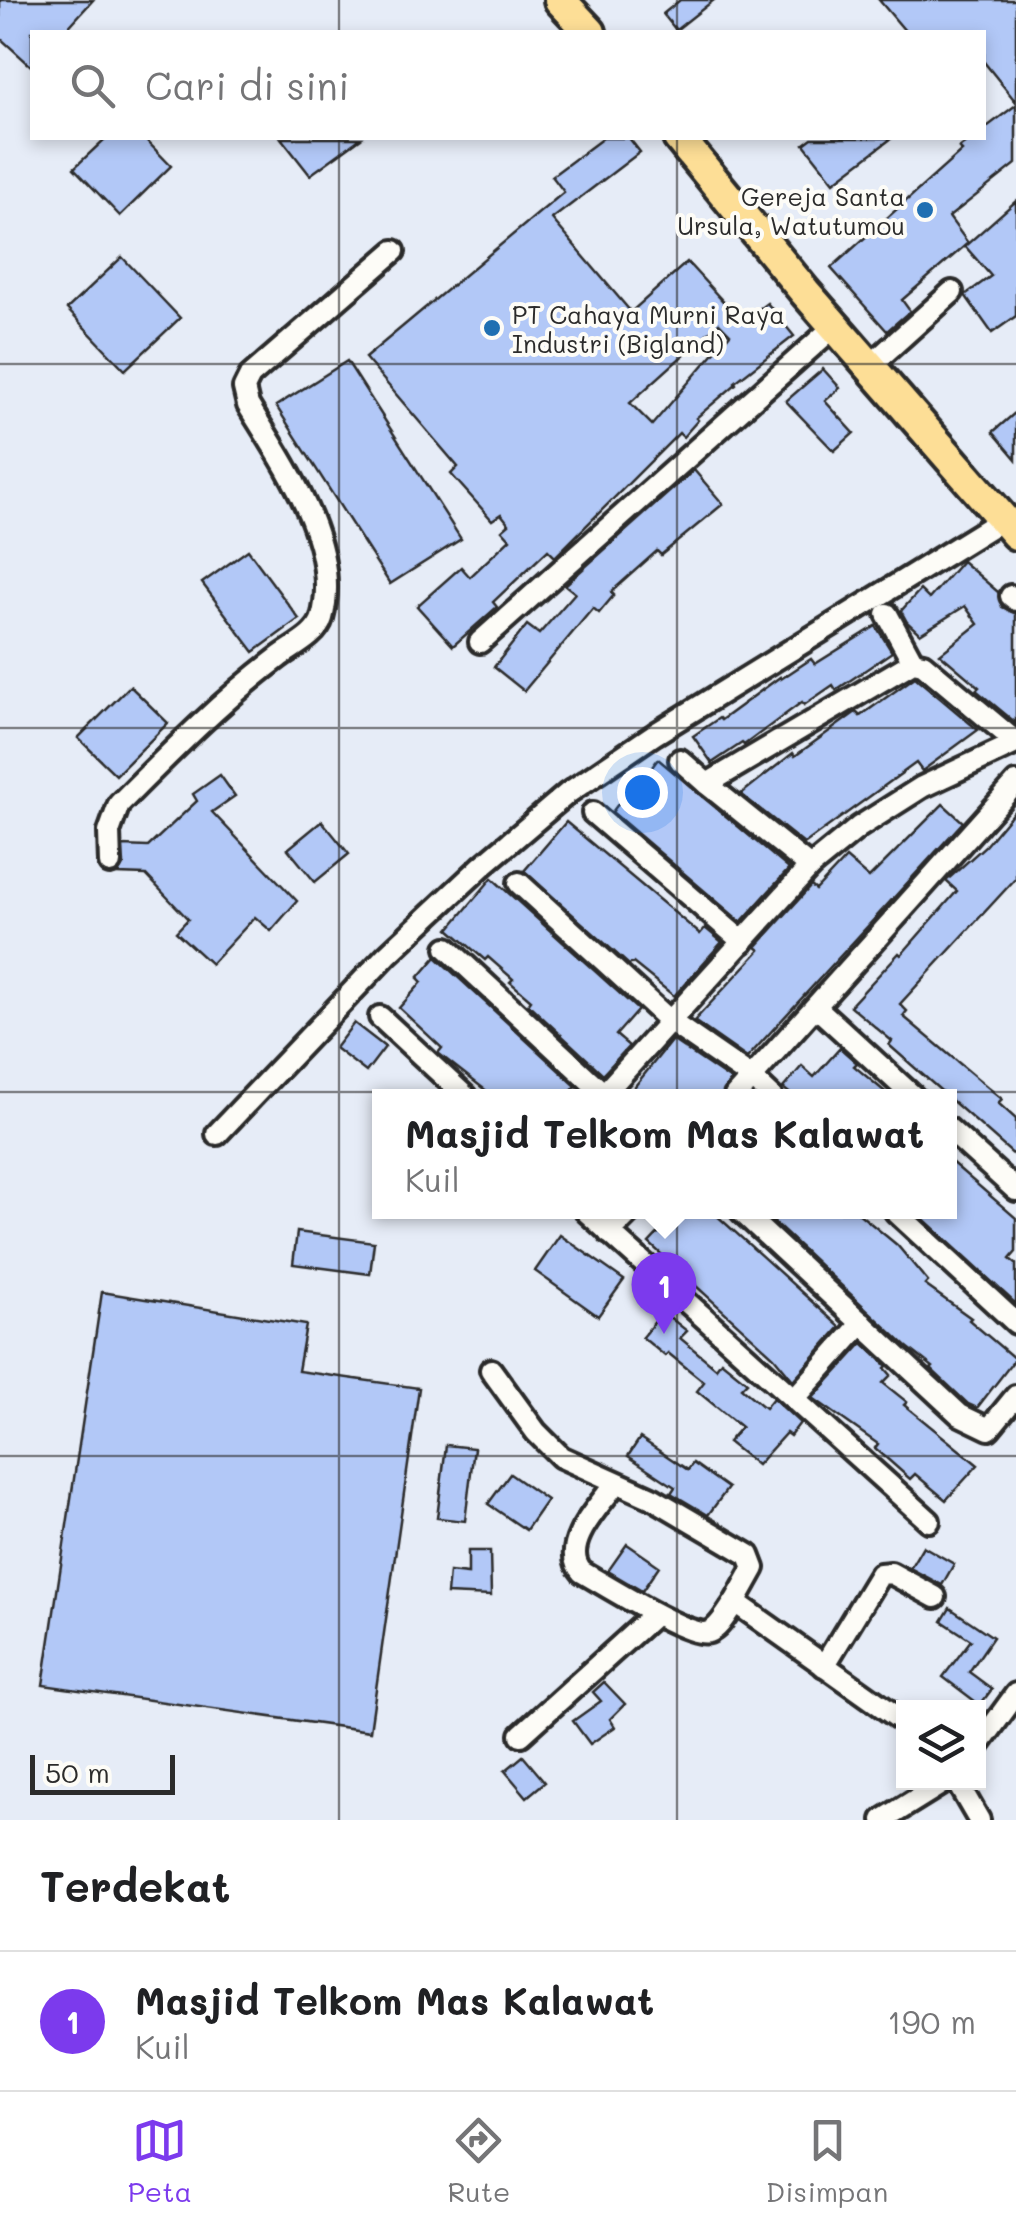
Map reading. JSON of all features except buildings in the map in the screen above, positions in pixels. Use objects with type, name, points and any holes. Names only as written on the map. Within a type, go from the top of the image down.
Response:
[{"type":"highway","points":[[560,0],[588,30]]},
{"type":"highway","points":[[681,140],[1009,526]]},
{"type":"street","points":[[110,863],[109,832],[119,804],[270,664],[311,634],[322,619],[325,573],[316,527],[248,405],[244,388],[250,376],[394,252]]},
{"type":"street","points":[[870,366],[952,292]]},
{"type":"street","points":[[480,642],[836,325]]},
{"type":"street","points":[[217,1134],[429,914],[568,793],[655,734],[1009,526]]},
{"type":"street","points":[[887,614],[913,662]]},
{"type":"street","points":[[609,1089],[810,868],[859,828],[922,787],[1016,743],[923,664],[913,662],[707,784]]},
{"type":"street","points":[[680,760],[810,868]]},
{"type":"street","points":[[742,1089],[1016,784]]},
{"type":"street","points":[[593,813],[743,942]]},
{"type":"street","points":[[518,883],[670,1022],[764,1089]]},
{"type":"street","points":[[447,948],[597,1089]]},
{"type":"street","points":[[816,1008],[906,1089]]},
{"type":"street","points":[[380,1018],[457,1089]]},
{"type":"street","points":[[957,1136],[1016,1190]]},
{"type":"street","points":[[594,1219],[930,1521]]},
{"type":"street","points":[[609,1233],[623,1219]]},
{"type":"street","points":[[750,1219],[960,1415],[981,1428],[993,1426],[1016,1396]]},
{"type":"street","points":[[904,1219],[1016,1323]]},
{"type":"street","points":[[794,1399],[862,1323]]},
{"type":"street","points":[[492,1370],[554,1451],[671,1508],[749,1555],[754,1568],[734,1602],[709,1632],[696,1632],[655,1614],[576,1566],[579,1536],[616,1483]]},
{"type":"street","points":[[824,1666],[880,1574],[891,1573],[935,1597]]},
{"type":"street","points":[[734,1602],[896,1716]]},
{"type":"street","points":[[521,1735],[655,1614]]},
{"type":"street","points":[[986,1735],[1016,1694]]},
{"type":"street","points":[[884,1820],[931,1790]]},
{"type":"street","points":[[961,1790],[979,1820]]},
{"type":"place","name":"Gereja Santa Ursula, Watutumou","points":[[925,210]]},
{"type":"place","name":"PT Cahaya Murni Raya Industri (Bigland)","points":[[492,328]]},
{"type":"place","name":"Masjid Telkom Mas Kalawat","points":[[664,1334]]}]
